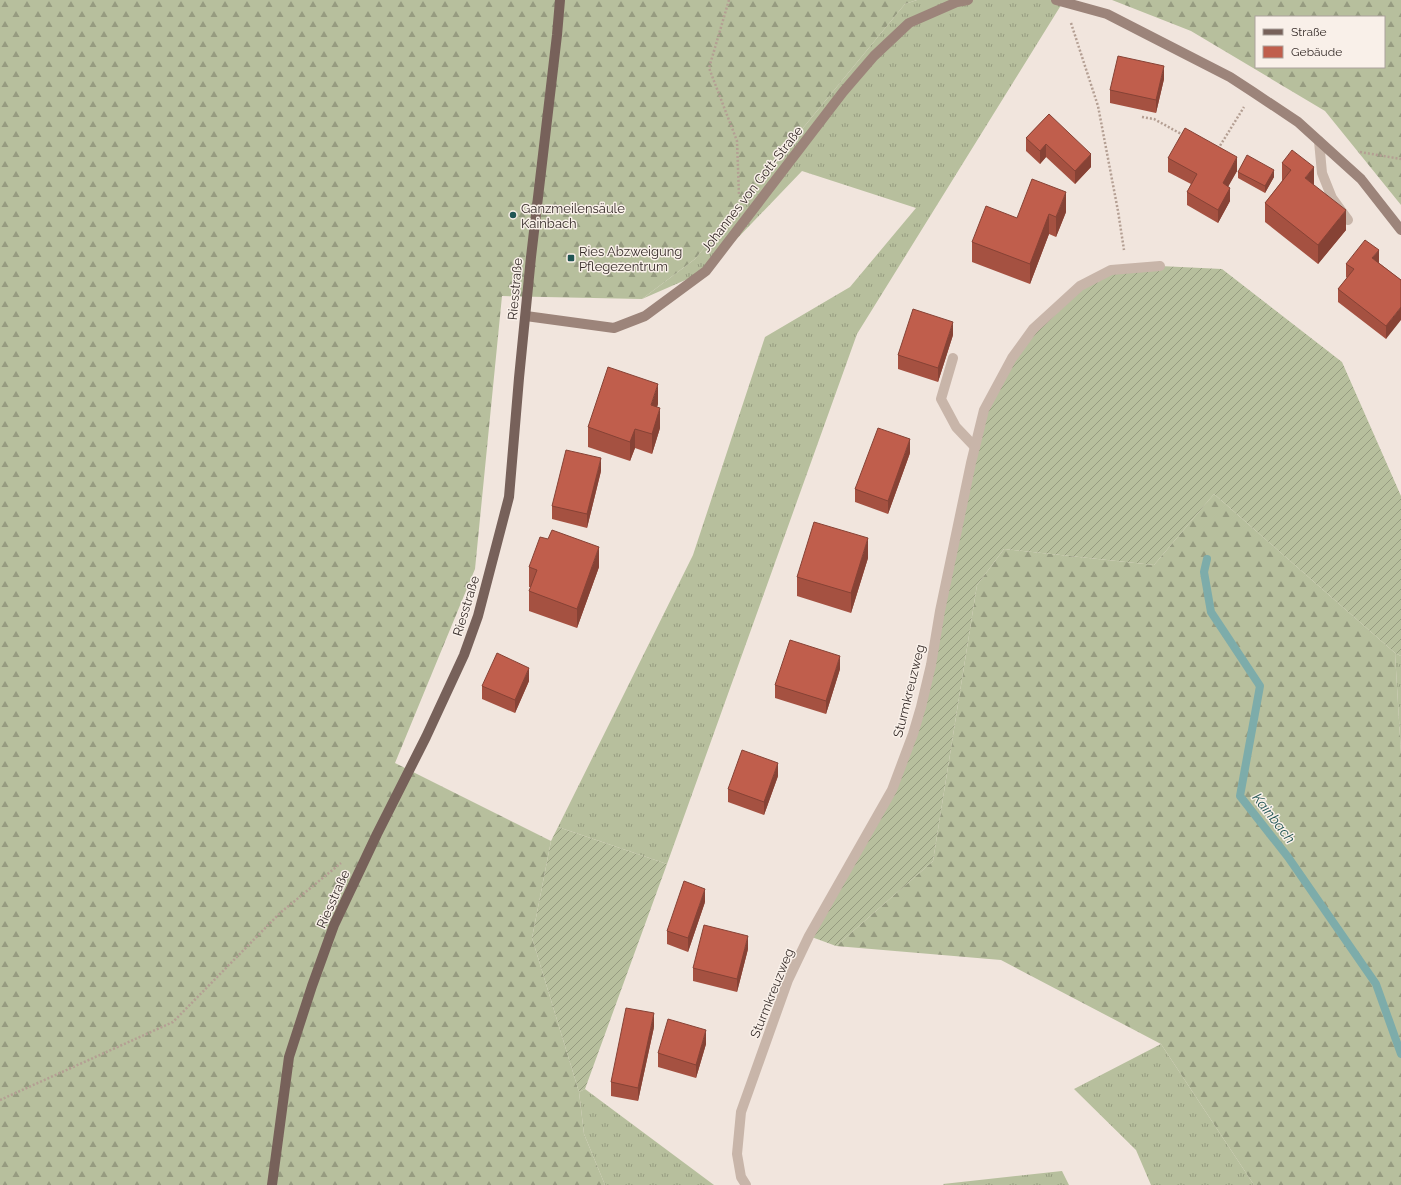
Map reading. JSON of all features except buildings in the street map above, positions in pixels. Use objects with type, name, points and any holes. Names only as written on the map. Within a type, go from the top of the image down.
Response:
[{"type":"main road","name":"Riesstraße","points":[[272,1185],[289,1057],[312,986],[332,932],[376,834],[426,737],[464,655],[478,616],[509,497],[531,257],[560,0]]},
{"type":"street","name":"Johannes von Gott-Straße","points":[[526,316],[614,328],[645,316],[706,271],[843,92],[874,56],[909,23],[957,2],[968,0]]},
{"type":"street","points":[[1060,1],[1107,14],[1230,77],[1298,122],[1361,179],[1401,230]]},
{"type":"street","points":[[1320,141],[1322,172],[1332,198],[1348,220]]},
{"type":"street","name":"Sturmkreuzweg","points":[[746,1185],[740,1177],[737,1154],[741,1112],[788,980],[809,936],[892,790],[913,734],[931,665],[940,611],[984,410],[1012,358],[1033,329],[1080,286],[1111,270],[1160,266]]},
{"type":"street","points":[[953,358],[941,399],[956,427],[975,447]]},
{"type":"path","points":[[729,0],[709,68],[737,140],[740,226]]},
{"type":"path","points":[[1060,1],[1098,106],[1118,211],[1126,269]]},
{"type":"path","points":[[1215,154],[1253,92]]},
{"type":"path","points":[[1142,117],[1154,119],[1188,138]]},
{"type":"path","points":[[1333,153],[1352,150],[1401,159]]},
{"type":"path","points":[[0,1100],[173,1022],[280,913],[346,858]]},
{"type":"green space","points":[[0,0],[917,0],[905,4],[695,259],[642,299],[502,296],[475,569],[395,763],[551,841],[532,938],[579,1092],[584,1134],[605,1185],[0,1185]]},
{"type":"green space","points":[[917,0],[1062,0],[1063,2],[857,334],[667,864],[558,827],[693,555],[765,337],[850,287],[916,208],[802,171],[706,271],[642,299],[695,259],[905,4]]},
{"type":"green space","points":[[1112,0],[1401,0],[1401,205],[1325,111],[1191,31]]},
{"type":"green space","points":[[1160,266],[1222,269],[1342,362],[1401,496],[1401,656],[1395,653],[1214,494],[1154,565],[1004,549],[977,585],[933,861],[836,946],[809,936],[892,790],[913,734],[984,410],[1012,358],[1080,286],[1111,270]]},
{"type":"green space","points":[[1214,494],[1395,653],[1401,754],[1401,1185],[1254,1185],[1161,1044],[1001,960],[836,946],[933,861],[977,585],[1004,549],[1154,565]]},
{"type":"green space","points":[[1395,653],[1401,656],[1401,754]]},
{"type":"green space","points":[[558,827],[667,864],[585,1089],[579,1092],[532,938],[551,841]]},
{"type":"green space","points":[[1161,1044],[1254,1185],[1151,1185],[1136,1150],[1074,1089]]},
{"type":"green space","points":[[585,1089],[714,1185],[605,1185],[584,1134],[579,1092]]},
{"type":"green space","points":[[1062,1171],[1069,1185],[943,1184]]},
{"type":"waterway","name":"Kainbach","points":[[1207,559],[1204,572],[1211,612],[1260,686],[1240,796],[1288,857],[1376,984],[1401,1054]]},
{"type":"place","name":"Ganzmeilensäule Kainbach","points":[[513,215]]},
{"type":"place","name":"Ries Abzweigung Pflegezentrum","points":[[571,258]]}]
